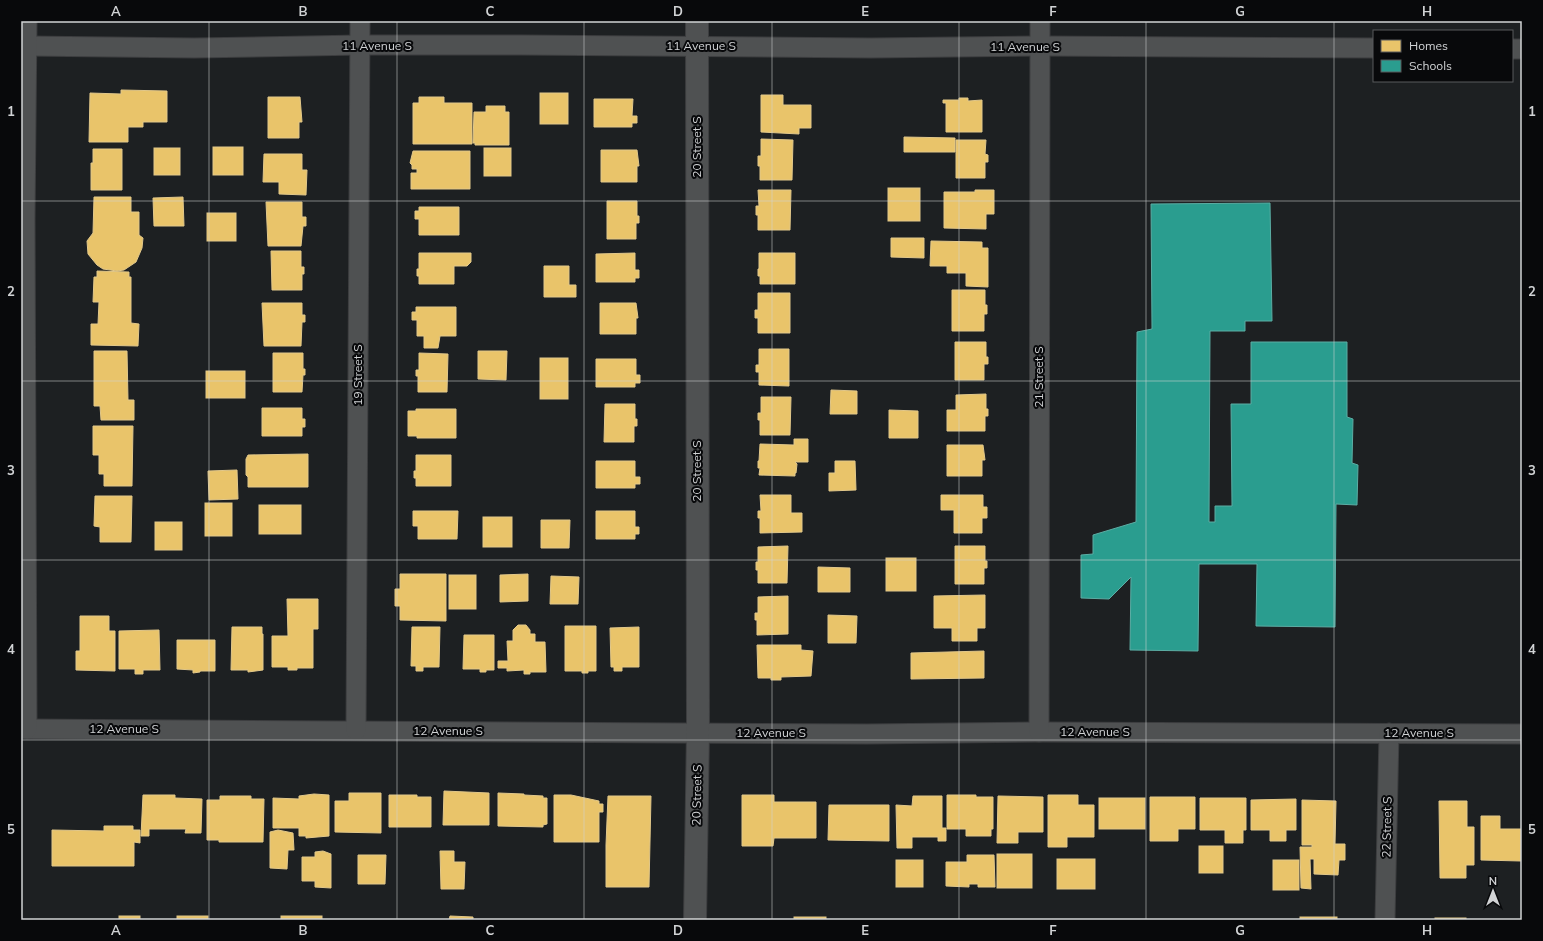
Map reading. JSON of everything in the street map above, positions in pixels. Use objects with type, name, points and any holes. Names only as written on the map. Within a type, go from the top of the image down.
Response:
[{"type":"street","points":[[24,729],[23,218],[27,21]]},
{"type":"street","name":"19 Street S","points":[[356,730],[360,21]]},
{"type":"street","name":"20 Street S","points":[[695,920],[698,732],[697,21]]},
{"type":"street","name":"21 Street S","points":[[1039,732],[1040,21]]},
{"type":"street","name":"11 Avenue S","points":[[27,46],[194,48],[360,45],[871,48],[1040,46],[1373,48]]},
{"type":"street","name":"12 Avenue S","points":[[24,729],[875,734],[1039,732],[1522,734]]},
{"type":"street","name":"22 Street S","points":[[1385,920],[1389,733]]},
{"type":"building: Homes","points":[[121,90],[167,91],[167,122],[143,122],[143,127],[128,127],[128,142],[89,142],[90,93],[121,94]]},
{"type":"building: Homes","points":[[540,93],[568,93],[568,124],[540,124]]},
{"type":"building: Homes","points":[[761,95],[783,95],[783,105],[811,105],[811,128],[799,128],[799,134],[761,132]]},
{"type":"building: Homes","points":[[268,97],[300,97],[302,122],[299,122],[299,138],[268,138]]},
{"type":"building: Homes","points":[[419,97],[444,97],[444,103],[472,103],[472,144],[413,144],[413,103],[419,103]]},
{"type":"building: Homes","points":[[959,98],[968,98],[968,101],[982,100],[982,132],[946,132],[946,103],[943,103],[943,100],[959,100]]},
{"type":"building: Homes","points":[[594,99],[633,99],[632,116],[637,116],[637,123],[632,123],[632,127],[594,127]]},
{"type":"building: Homes","points":[[486,106],[505,106],[505,112],[509,112],[509,145],[475,145],[475,143],[473,143],[474,112],[486,112]]},
{"type":"building: Homes","points":[[904,137],[955,138],[955,152],[904,152]]},
{"type":"building: Homes","points":[[761,139],[793,140],[792,180],[760,180],[758,156],[761,156]]},
{"type":"building: Homes","points":[[956,140],[986,140],[985,154],[988,155],[988,162],[985,162],[985,178],[956,178]]},
{"type":"building: Homes","points":[[213,147],[243,147],[243,175],[213,175]]},
{"type":"building: Homes","points":[[154,148],[180,148],[180,175],[154,175]]},
{"type":"building: Homes","points":[[484,148],[511,148],[511,176],[484,176]]},
{"type":"building: Homes","points":[[93,149],[122,149],[122,190],[91,190],[91,163],[93,163]]},
{"type":"building: Homes","points":[[601,150],[637,150],[639,166],[637,166],[637,182],[601,182]]},
{"type":"building: Homes","points":[[413,151],[470,151],[470,189],[411,189],[411,173],[417,173],[417,169],[412,169],[412,165],[410,163]]},
{"type":"building: Homes","points":[[264,154],[302,154],[302,170],[307,170],[306,195],[279,194],[279,182],[263,182]]},
{"type":"building: Homes","points":[[888,188],[920,188],[920,221],[888,221]]},
{"type":"building: Homes","points":[[758,190],[791,190],[790,230],[758,230],[758,215],[756,215],[756,206],[759,206]]},
{"type":"building: Homes","points":[[975,190],[994,190],[994,214],[986,214],[986,229],[944,228],[944,192],[975,192]]},
{"type":"building: Homes","points":[[94,197],[131,197],[131,212],[139,212],[139,235],[143,238],[142,248],[136,262],[124,270],[117,271],[103,269],[97,265],[88,254],[87,241],[93,233]]},
{"type":"building: Homes","points":[[183,197],[184,226],[154,226],[153,198]]},
{"type":"building: Homes","points":[[607,201],[637,201],[637,216],[639,216],[639,223],[636,223],[636,239],[607,239]]},
{"type":"building: Homes","points":[[266,202],[302,202],[302,217],[306,217],[306,226],[303,226],[301,246],[268,246]]},
{"type":"building: Homes","points":[[419,207],[459,207],[459,235],[419,235],[419,219],[415,219],[415,211],[419,211]]},
{"type":"building: Homes","points":[[207,213],[236,213],[236,241],[207,241]]},
{"type":"building: Homes","points":[[891,238],[924,238],[924,258],[891,257]]},
{"type":"building: Homes","points":[[931,241],[982,242],[982,248],[988,248],[988,287],[966,286],[966,273],[947,273],[947,266],[930,266]]},
{"type":"building: Homes","points":[[271,251],[301,251],[301,267],[304,267],[304,274],[302,274],[302,290],[272,290]]},
{"type":"building: Homes","points":[[419,253],[471,253],[471,262],[467,266],[454,266],[454,284],[419,284],[417,269],[419,269]]},
{"type":"building: Homes","points":[[635,253],[635,270],[639,270],[639,278],[635,278],[635,282],[596,282],[596,254]]},
{"type":"building: Homes","points":[[759,253],[795,253],[795,284],[760,284],[760,276],[758,276]]},
{"type":"building: Homes","points":[[544,266],[569,266],[569,285],[576,285],[576,297],[544,297]]},
{"type":"building: Homes","points":[[97,271],[129,272],[129,277],[131,277],[131,323],[139,324],[138,346],[91,345],[91,324],[98,324],[99,302],[93,302],[94,277],[97,277]]},
{"type":"building: Homes","points":[[952,290],[985,290],[985,305],[987,305],[987,314],[984,314],[984,331],[952,331]]},
{"type":"building: Homes","points":[[758,293],[790,293],[790,333],[758,333],[758,318],[755,318],[755,310],[758,310]]},
{"type":"building: Homes","points":[[262,303],[302,303],[302,315],[305,315],[305,322],[302,322],[301,346],[264,346]]},
{"type":"building: Homes","points":[[600,303],[636,303],[638,318],[636,318],[636,334],[600,334]]},
{"type":"building: Homes","points":[[416,307],[456,307],[456,336],[440,336],[438,348],[424,348],[424,336],[417,336],[417,320],[412,320],[412,312],[416,312]]},
{"type":"building: Homes","points":[[955,342],[986,342],[986,357],[988,357],[988,364],[984,364],[984,380],[955,380]]},
{"type":"building: Homes","points":[[759,349],[789,349],[789,386],[759,385],[759,372],[756,372],[756,365],[759,365]]},
{"type":"building: Homes","points":[[94,351],[127,351],[128,400],[134,400],[134,420],[101,420],[100,406],[94,406]]},
{"type":"building: Homes","points":[[478,351],[507,351],[506,380],[478,379]]},
{"type":"building: Homes","points":[[273,353],[303,353],[303,369],[305,369],[305,375],[303,375],[302,392],[273,392]]},
{"type":"building: Homes","points":[[419,353],[448,354],[447,392],[418,392],[418,376],[416,376],[416,370],[419,370]]},
{"type":"building: Homes","points":[[540,358],[568,358],[568,399],[540,399]]},
{"type":"building: Homes","points":[[596,359],[636,359],[636,375],[640,375],[640,383],[635,383],[635,387],[596,387]]},
{"type":"building: Homes","points":[[206,371],[245,371],[245,398],[206,398]]},
{"type":"building: Homes","points":[[831,390],[857,391],[857,414],[830,414]]},
{"type":"building: Homes","points":[[986,394],[986,409],[988,409],[988,416],[985,416],[985,431],[947,431],[947,410],[956,410],[956,395]]},
{"type":"building: Homes","points":[[761,397],[791,397],[790,435],[760,435],[760,420],[758,420],[758,413],[761,413]]},
{"type":"building: Homes","points":[[605,404],[635,404],[635,419],[637,419],[637,426],[634,426],[634,442],[604,442]]},
{"type":"building: Homes","points":[[262,408],[302,408],[302,419],[305,419],[305,427],[302,427],[302,436],[262,436]]},
{"type":"building: Homes","points":[[416,409],[456,409],[456,438],[417,438],[417,436],[408,436],[408,411],[416,411]]},
{"type":"building: Homes","points":[[889,410],[918,411],[918,438],[889,438]]},
{"type":"building: Homes","points":[[93,426],[133,426],[132,486],[104,486],[104,474],[99,474],[99,455],[93,455]]},
{"type":"building: Homes","points":[[794,439],[808,439],[808,462],[795,462],[797,464],[795,476],[759,475],[760,468],[758,468],[758,461],[760,444],[794,445]]},
{"type":"building: Homes","points":[[947,445],[983,445],[985,460],[982,460],[982,476],[947,476]]},
{"type":"building: Homes","points":[[308,454],[308,487],[248,487],[246,459],[248,455]]},
{"type":"building: Homes","points":[[416,455],[451,455],[451,486],[416,486],[414,471],[416,471]]},
{"type":"building: Homes","points":[[596,461],[635,461],[635,477],[640,477],[640,484],[635,484],[635,488],[596,488]]},
{"type":"building: Homes","points":[[835,461],[855,461],[856,490],[829,491],[829,473],[835,473]]},
{"type":"building: Homes","points":[[237,470],[238,499],[209,500],[208,471]]},
{"type":"building: Homes","points":[[760,495],[791,495],[791,513],[802,513],[802,532],[760,533],[760,518],[758,518],[758,511],[761,511]]},
{"type":"building: Homes","points":[[941,495],[983,495],[983,507],[987,507],[987,518],[982,518],[982,533],[954,533],[954,510],[941,510]]},
{"type":"building: Homes","points":[[95,496],[132,496],[131,542],[100,542],[100,527],[94,526]]},
{"type":"building: Homes","points":[[205,503],[232,503],[232,536],[205,536]]},
{"type":"building: Homes","points":[[259,505],[301,505],[301,534],[259,534]]},
{"type":"building: Homes","points":[[413,511],[458,511],[457,539],[418,539],[418,526],[413,526]]},
{"type":"building: Homes","points":[[596,511],[635,511],[635,527],[639,527],[639,534],[635,534],[635,539],[596,539]]},
{"type":"building: Homes","points":[[483,517],[512,517],[512,547],[483,547]]},
{"type":"building: Homes","points":[[541,520],[570,520],[569,548],[541,548]]},
{"type":"building: Homes","points":[[155,522],[182,522],[182,550],[155,550]]},
{"type":"building: Homes","points":[[788,546],[787,583],[758,583],[758,570],[756,570],[756,562],[758,562],[758,547]]},
{"type":"building: Homes","points":[[955,546],[985,546],[985,561],[987,561],[987,568],[984,568],[984,584],[955,584]]},
{"type":"building: Homes","points":[[886,558],[916,558],[916,591],[886,591]]},
{"type":"building: Homes","points":[[818,567],[850,568],[850,592],[818,592]]},
{"type":"building: Homes","points":[[400,574],[446,574],[446,621],[400,620],[400,606],[395,606],[395,589],[400,589]]},
{"type":"building: Homes","points":[[528,574],[528,601],[500,602],[500,575]]},
{"type":"building: Homes","points":[[449,575],[476,575],[476,609],[449,609]]},
{"type":"building: Homes","points":[[551,576],[579,577],[578,604],[550,604]]},
{"type":"building: Homes","points":[[985,595],[985,628],[977,628],[977,641],[952,641],[952,628],[934,628],[934,596]]},
{"type":"building: Homes","points":[[788,596],[788,634],[757,635],[757,620],[755,620],[755,613],[758,613],[758,597]]},
{"type":"building: Homes","points":[[287,599],[318,599],[318,629],[313,629],[313,668],[297,668],[297,670],[288,670],[288,667],[272,667],[272,636],[288,636]]},
{"type":"building: Homes","points":[[828,615],[857,616],[856,643],[828,643]]},
{"type":"building: Homes","points":[[80,616],[109,616],[109,631],[115,631],[115,671],[76,670],[76,651],[80,651]]},
{"type":"building: Homes","points":[[518,625],[526,625],[530,630],[530,634],[535,634],[535,642],[545,642],[546,672],[530,672],[530,674],[524,674],[524,670],[507,671],[507,668],[498,668],[498,661],[508,661],[507,641],[513,641],[513,630]]},
{"type":"building: Homes","points":[[565,626],[596,626],[596,671],[582,673],[582,671],[565,671]]},
{"type":"building: Homes","points":[[232,627],[262,627],[263,670],[248,672],[248,670],[231,670]]},
{"type":"building: Homes","points":[[412,627],[440,627],[439,667],[423,667],[423,671],[416,671],[416,666],[411,666]]},
{"type":"building: Homes","points":[[639,627],[639,667],[622,667],[622,671],[614,671],[614,667],[611,667],[610,628]]},
{"type":"building: Homes","points":[[159,630],[160,670],[143,670],[143,674],[135,674],[135,669],[119,669],[119,631]]},
{"type":"building: Homes","points":[[464,635],[494,635],[494,670],[480,672],[480,669],[463,669]]},
{"type":"building: Homes","points":[[177,640],[215,640],[215,671],[200,671],[193,673],[193,670],[177,669]]},
{"type":"building: Homes","points":[[757,645],[801,645],[801,650],[813,651],[811,676],[781,677],[781,680],[758,678]]},
{"type":"building: Homes","points":[[984,651],[984,678],[911,679],[911,653]]},
{"type":"building: Homes","points":[[444,791],[489,793],[489,825],[443,825]]},
{"type":"building: Homes","points":[[349,793],[381,793],[381,833],[335,832],[335,801],[349,801]]},
{"type":"building: Homes","points":[[498,793],[524,794],[543,796],[543,798],[547,798],[547,824],[543,825],[543,827],[498,826]]},
{"type":"building: Homes","points":[[314,794],[329,795],[329,836],[306,838],[306,836],[299,836],[299,828],[273,828],[273,798],[299,799],[299,796]]},
{"type":"building: Homes","points":[[143,795],[175,795],[175,798],[202,799],[201,833],[185,833],[186,829],[149,829],[149,836],[141,836]]},
{"type":"building: Homes","points":[[389,795],[417,795],[417,797],[431,797],[431,827],[389,827]]},
{"type":"building: Homes","points":[[554,795],[571,795],[599,801],[599,804],[603,804],[603,812],[599,812],[599,842],[554,842]]},
{"type":"building: Homes","points":[[742,795],[774,795],[774,802],[816,802],[816,838],[774,838],[773,846],[742,846]]},
{"type":"building: Homes","points":[[947,795],[976,795],[976,797],[993,797],[993,829],[991,829],[991,836],[966,836],[966,829],[947,829]]},
{"type":"building: Homes","points":[[1048,795],[1078,795],[1078,805],[1094,805],[1094,837],[1067,837],[1067,847],[1048,847]]},
{"type":"building: Homes","points":[[220,796],[251,796],[251,799],[264,799],[263,842],[219,842],[219,840],[207,840],[207,800],[220,800]]},
{"type":"building: Homes","points":[[608,796],[651,796],[649,887],[606,887]]},
{"type":"building: Homes","points":[[913,796],[942,796],[942,828],[946,828],[946,841],[938,841],[938,837],[912,837],[912,848],[897,848],[896,805],[912,806]]},
{"type":"building: Homes","points":[[998,796],[1043,797],[1043,832],[1018,832],[1018,843],[997,843]]},
{"type":"building: Homes","points":[[1150,797],[1195,797],[1195,829],[1178,829],[1178,841],[1150,841]]},
{"type":"building: Homes","points":[[1099,798],[1145,798],[1145,829],[1099,829]]},
{"type":"building: Homes","points":[[1200,798],[1246,798],[1246,830],[1243,830],[1243,843],[1225,843],[1225,830],[1200,830]]},
{"type":"building: Homes","points":[[1296,799],[1296,830],[1286,830],[1286,841],[1270,841],[1270,830],[1251,830],[1251,800]]},
{"type":"building: Homes","points":[[1302,800],[1336,801],[1335,844],[1345,844],[1345,860],[1339,860],[1338,875],[1314,874],[1314,859],[1310,859],[1311,889],[1301,888],[1300,847],[1312,847],[1312,845],[1302,845]]},
{"type":"building: Homes","points":[[1439,801],[1467,801],[1467,827],[1474,827],[1474,865],[1466,865],[1466,878],[1440,878]]},
{"type":"building: Homes","points":[[829,805],[889,805],[889,841],[828,840]]},
{"type":"building: Homes","points":[[1481,816],[1500,816],[1500,829],[1522,829],[1521,861],[1481,860]]},
{"type":"building: Homes","points":[[104,826],[133,826],[133,830],[140,830],[140,843],[134,842],[134,866],[52,866],[52,830],[104,831]]},
{"type":"building: Homes","points":[[278,830],[293,833],[294,850],[288,850],[287,869],[270,868],[270,832]]},
{"type":"building: Homes","points":[[1199,846],[1223,846],[1223,873],[1199,873]]},
{"type":"building: Homes","points":[[323,851],[331,854],[331,888],[315,887],[315,881],[302,881],[302,857],[315,857],[315,852]]},
{"type":"building: Homes","points":[[440,851],[454,851],[454,862],[465,862],[464,889],[441,889]]},
{"type":"building: Homes","points":[[997,854],[1032,854],[1032,888],[997,888]]},
{"type":"building: Homes","points":[[358,855],[386,855],[385,884],[358,884]]},
{"type":"building: Homes","points":[[967,855],[994,855],[995,887],[978,887],[978,884],[969,884],[969,887],[946,886],[946,862],[967,862]]},
{"type":"building: Homes","points":[[1057,859],[1095,859],[1095,889],[1057,889]]},
{"type":"building: Homes","points":[[896,860],[923,860],[923,887],[896,887]]},
{"type":"building: Homes","points":[[1273,860],[1299,860],[1299,890],[1273,890]]},
{"type":"building: Homes","points":[[119,916],[140,916],[140,920],[119,920]]},
{"type":"building: Homes","points":[[177,916],[208,916],[208,920],[177,920]]},
{"type":"building: Homes","points":[[281,916],[322,916],[322,920],[281,920]]},
{"type":"building: Homes","points":[[450,916],[473,917],[473,920],[449,920]]},
{"type":"building: Homes","points":[[794,917],[826,917],[826,920],[794,920]]},
{"type":"building: Homes","points":[[1300,917],[1337,917],[1337,920],[1300,920]]},
{"type":"building: Homes","points":[[1435,918],[1466,918],[1466,920],[1435,920]]},
{"type":"building: Schools","points":[[1270,203],[1272,321],[1245,321],[1245,331],[1210,331],[1209,522],[1215,522],[1215,506],[1232,506],[1231,404],[1251,404],[1251,342],[1347,342],[1347,417],[1353,419],[1352,463],[1358,465],[1357,505],[1336,504],[1335,627],[1256,626],[1257,564],[1199,564],[1198,651],[1130,650],[1131,577],[1109,599],[1081,598],[1081,555],[1093,554],[1093,535],[1136,522],[1137,332],[1152,329],[1151,204]]}]
